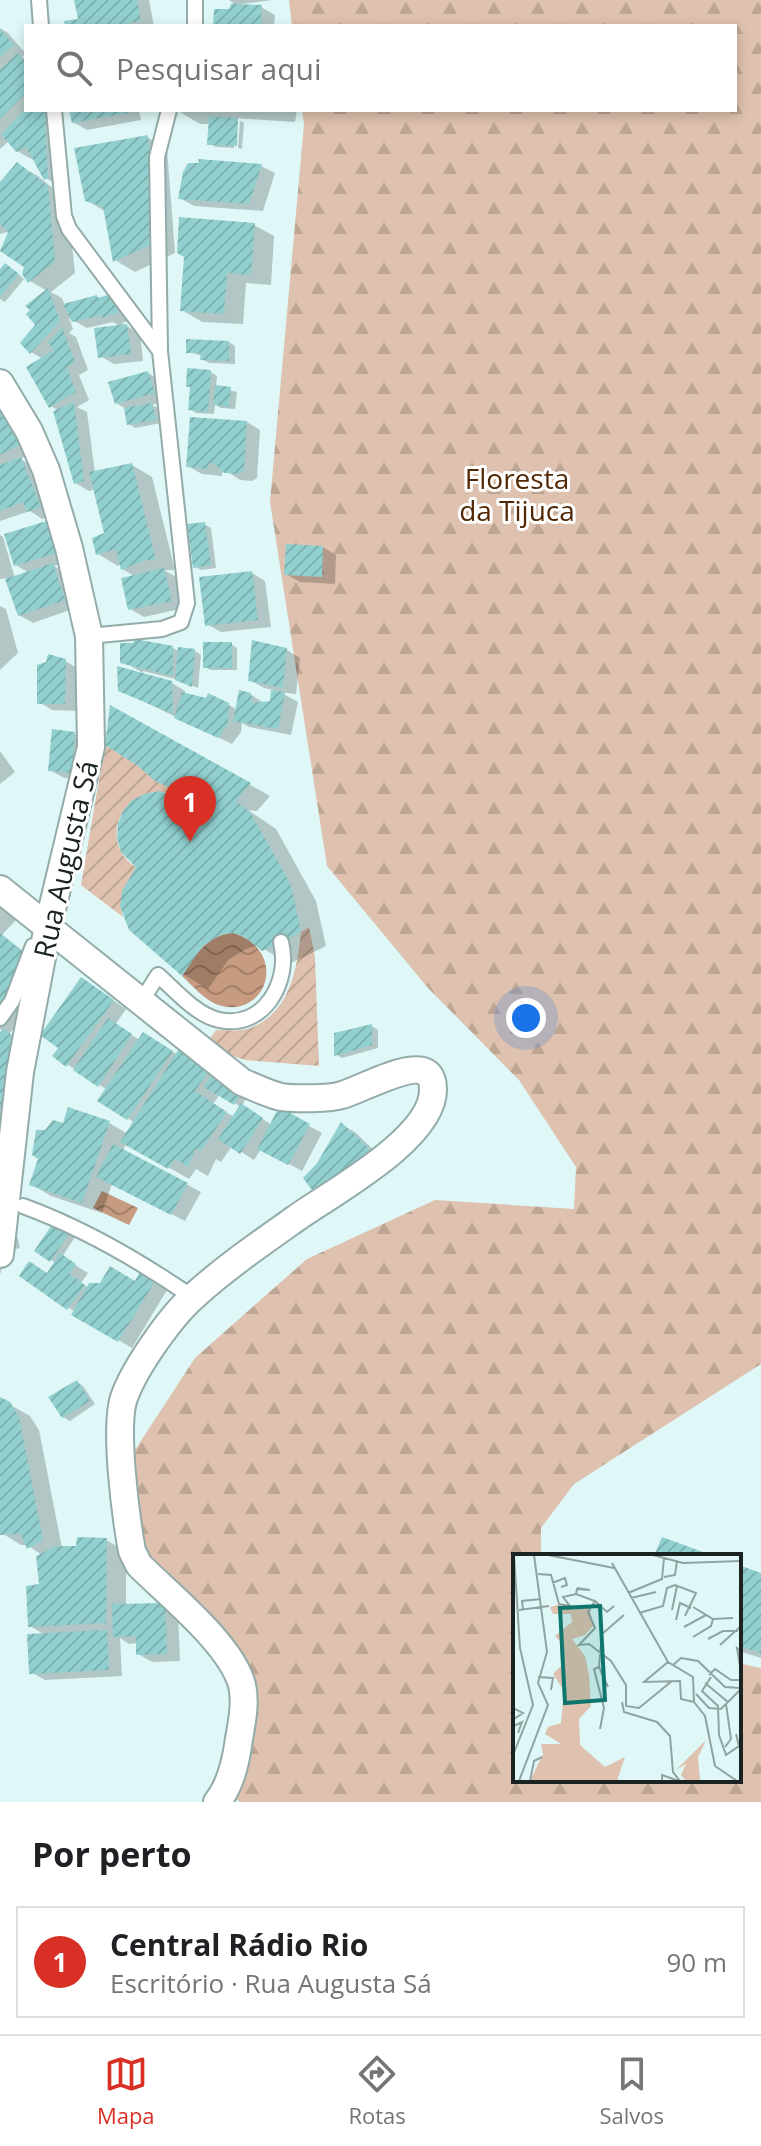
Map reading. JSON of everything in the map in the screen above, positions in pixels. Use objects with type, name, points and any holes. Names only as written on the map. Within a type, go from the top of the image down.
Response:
[{"type":"street","name":"Rua Augusta Sá","points":[[0,383],[29,431],[46,470],[69,548],[89,636],[91,747],[43,922],[20,1072],[0,1254]]},
{"type":"street","points":[[0,889],[242,1082],[282,1097],[338,1097],[397,1073],[417,1070],[427,1073],[433,1081],[433,1096],[423,1119],[409,1135],[367,1172],[318,1202],[192,1297],[138,1369],[124,1395],[119,1417],[132,1551],[139,1565],[228,1654],[241,1683],[244,1699],[237,1756],[226,1791],[217,1802]]},
{"type":"lane","points":[[39,0],[41,24]]},
{"type":"lane","points":[[195,0],[195,24]]},
{"type":"lane","points":[[54,112],[64,216],[69,229],[160,351]]},
{"type":"lane","points":[[89,636],[162,629],[181,622],[187,603],[160,351],[157,157],[168,112]]},
{"type":"lane","points":[[0,1018],[22,979],[43,922]]},
{"type":"lane","points":[[141,1002],[158,975],[201,1012],[218,1020],[248,1019],[264,1009],[279,984],[281,942]]},
{"type":"lane","points":[[23,1206],[58,1219],[161,1275],[192,1297]]},
{"type":"green space","name":"Floresta da Tijuca","points":[[289,0],[761,0],[761,1364],[574,1484],[541,1528],[541,1554],[513,1554],[513,1782],[741,1782],[742,1664],[761,1668],[761,1802],[240,1802],[219,1786],[244,1684],[141,1565],[133,1453],[195,1358],[307,1259],[435,1200],[574,1209],[576,1167],[519,1080],[428,988],[327,866],[270,502],[304,124],[302,112],[737,112],[737,24],[292,24]]},
{"type":"green space","points":[[105,745],[186,795],[180,798],[162,792],[147,794],[133,801],[123,812],[117,826],[117,840],[123,855],[136,867],[122,897],[123,917],[81,885]]},
{"type":"green space","points":[[309,927],[315,957],[319,1066],[245,1060],[210,1048],[206,1044],[216,1030],[249,1029],[266,1020],[276,1010],[290,987],[301,932]]},
{"type":"water","points":[[233,933],[250,942],[261,954],[266,967],[260,992],[251,1002],[238,1007],[222,1006],[211,1001],[182,976],[209,942]]},
{"type":"water","points":[[102,1191],[138,1208],[129,1225],[93,1208]]},
{"type":"building","points":[[74,0],[137,0],[141,21],[65,24],[64,21],[78,19]]},
{"type":"building","points":[[231,4],[262,5],[261,24],[213,24],[214,9],[229,9]]},
{"type":"building","points":[[0,29],[14,45],[0,57]]},
{"type":"building","points":[[18,53],[24,60],[24,95],[0,119],[0,70]]},
{"type":"building","points":[[24,110],[45,112],[48,178],[44,180],[26,147],[16,152],[1,134]]},
{"type":"building","points":[[69,112],[128,113],[72,123]]},
{"type":"building","points":[[209,116],[238,118],[237,146],[207,145]]},
{"type":"building","points":[[148,135],[156,242],[113,262],[103,207],[85,201],[74,148]]},
{"type":"building","points":[[198,159],[262,164],[249,204],[178,199],[183,172],[188,163],[199,163]]},
{"type":"building","points":[[17,162],[48,186],[55,261],[28,283],[22,274],[24,267],[0,251],[8,232],[0,224],[0,182]]},
{"type":"building","points":[[179,217],[255,223],[251,275],[227,273],[224,314],[180,311],[184,257],[177,253]]},
{"type":"building","points":[[5,263],[19,274],[0,297],[0,269]]},
{"type":"building","points":[[48,288],[60,321],[30,354],[20,343],[35,325],[26,314],[30,310],[25,306]]},
{"type":"building","points":[[114,293],[118,313],[102,318],[102,315],[72,322],[63,304],[97,295],[98,298]]},
{"type":"building","points":[[127,324],[131,354],[98,358],[94,328]]},
{"type":"building","points":[[62,327],[75,362],[67,367],[76,392],[49,408],[26,367],[54,350],[48,343]]},
{"type":"building","points":[[186,339],[229,341],[229,361],[200,360],[201,353],[186,353]]},
{"type":"building","points":[[187,368],[211,370],[208,412],[188,410],[190,387],[186,387]]},
{"type":"building","points":[[148,371],[155,393],[115,404],[108,382]]},
{"type":"building","points":[[215,385],[231,387],[229,407],[213,405]]},
{"type":"building","points":[[74,402],[84,481],[74,484],[53,411]]},
{"type":"building","points":[[152,403],[156,420],[127,425],[124,408]]},
{"type":"building","points":[[0,407],[24,443],[0,455]]},
{"type":"building","points":[[190,417],[247,421],[244,470],[238,474],[224,473],[215,464],[209,463],[208,469],[186,467]]},
{"type":"building","points":[[21,457],[41,507],[27,512],[23,502],[0,511],[0,465]]},
{"type":"building","points":[[132,463],[156,560],[146,560],[121,570],[116,549],[96,555],[92,538],[104,533],[89,472]]},
{"type":"building","points":[[50,520],[60,552],[14,566],[4,534]]},
{"type":"building","points":[[205,522],[211,565],[193,568],[187,524]]},
{"type":"building","points":[[286,544],[323,546],[322,577],[284,575]]},
{"type":"building","points":[[53,563],[65,600],[18,616],[5,579]]},
{"type":"building","points":[[164,568],[172,601],[128,610],[121,578]]},
{"type":"building","points":[[252,571],[258,620],[205,626],[199,577]]},
{"type":"building","points":[[135,639],[173,646],[173,676],[120,663],[120,643],[133,643]]},
{"type":"building","points":[[252,640],[287,648],[283,688],[248,681]]},
{"type":"building","points":[[203,642],[232,642],[232,668],[203,668]]},
{"type":"building","points":[[178,647],[195,649],[192,687],[175,680]]},
{"type":"building","points":[[48,654],[66,659],[65,704],[37,704],[37,665],[46,662]]},
{"type":"building","points":[[117,666],[172,681],[173,714],[118,691]]},
{"type":"building","points":[[239,690],[251,693],[252,703],[270,701],[271,690],[285,692],[278,729],[233,721]]},
{"type":"building","points":[[182,692],[206,698],[208,693],[229,703],[228,724],[218,738],[174,718]]},
{"type":"building","points":[[110,705],[251,783],[236,801],[250,812],[291,885],[301,932],[262,951],[244,936],[222,934],[203,945],[182,976],[129,930],[120,906],[122,891],[136,867],[121,852],[117,838],[123,811],[132,800],[145,794],[159,791],[180,798],[186,795],[155,781],[105,745]]},
{"type":"building","points":[[52,729],[75,732],[72,773],[48,771]]},
{"type":"building","points":[[0,933],[28,956],[0,1011]]},
{"type":"building","points":[[81,977],[114,1000],[66,1067],[52,1056],[58,1048],[40,1035]]},
{"type":"building","points":[[108,1018],[132,1034],[98,1087],[73,1070]]},
{"type":"building","points":[[372,1024],[372,1045],[334,1056],[334,1033]]},
{"type":"building","points":[[5,1029],[18,1041],[4,1105],[0,1106],[0,1032]]},
{"type":"building","points":[[143,1032],[173,1051],[127,1120],[97,1101]]},
{"type":"building","points":[[182,1044],[211,1068],[195,1091],[227,1112],[200,1152],[196,1148],[188,1167],[175,1159],[168,1169],[120,1142]]},
{"type":"building","points":[[211,1075],[241,1093],[234,1105],[204,1087]]},
{"type":"building","points":[[241,1103],[263,1118],[240,1154],[218,1139]]},
{"type":"building","points":[[68,1107],[110,1121],[82,1203],[29,1185],[38,1159],[32,1155],[36,1130],[45,1130],[53,1120],[63,1123]]},
{"type":"building","points":[[279,1107],[310,1124],[288,1165],[257,1149]]},
{"type":"building","points":[[341,1122],[374,1153],[312,1190],[303,1178],[317,1163]]},
{"type":"building","points":[[113,1144],[188,1183],[171,1215],[96,1177]]},
{"type":"building","points":[[54,1222],[70,1232],[50,1262],[34,1251]]},
{"type":"building","points":[[60,1253],[76,1264],[69,1274],[85,1285],[67,1310],[19,1276],[29,1261],[47,1273]]},
{"type":"building","points":[[110,1266],[135,1281],[140,1272],[155,1281],[118,1342],[71,1315],[89,1283],[100,1283]]},
{"type":"building","points":[[77,1380],[90,1401],[62,1418],[48,1397]]},
{"type":"building","points":[[0,1397],[10,1402],[19,1417],[43,1540],[27,1549],[21,1534],[0,1535]]},
{"type":"building","points":[[77,1537],[107,1538],[106,1623],[28,1627],[26,1586],[39,1584],[36,1556],[56,1546],[76,1546]]},
{"type":"building","points":[[662,1537],[709,1554],[655,1554]]},
{"type":"building","points":[[741,1566],[761,1573],[761,1653],[741,1647]]},
{"type":"building","points":[[165,1603],[167,1654],[136,1655],[136,1636],[113,1637],[112,1604]]},
{"type":"building","points":[[107,1630],[109,1670],[29,1674],[27,1634]]},
{"type":"place","name":"Central Rádio Rio","points":[[190,842]]}]
